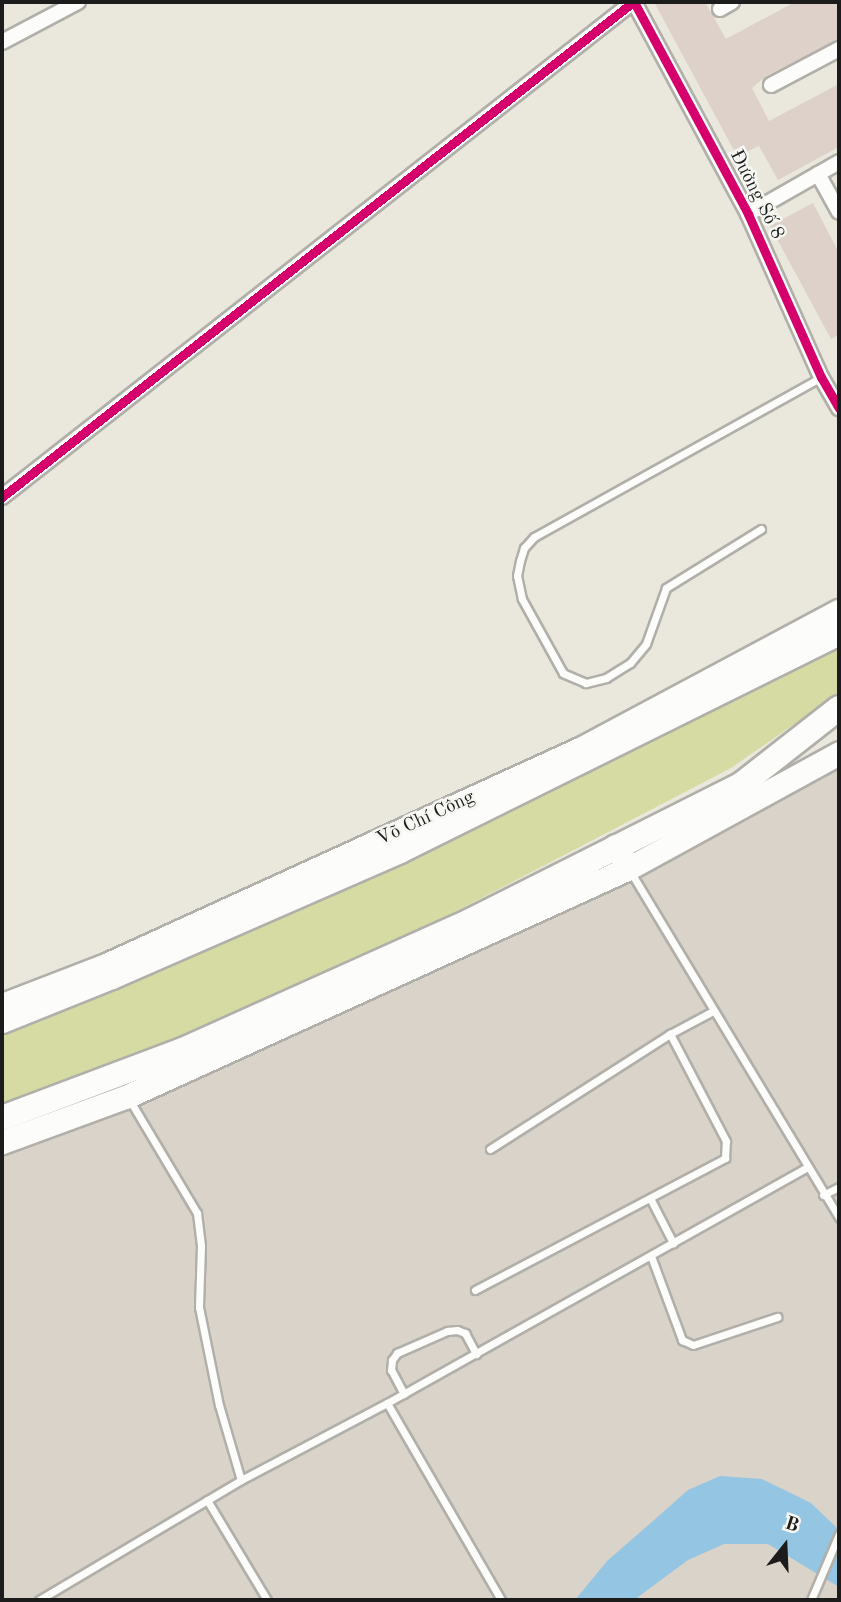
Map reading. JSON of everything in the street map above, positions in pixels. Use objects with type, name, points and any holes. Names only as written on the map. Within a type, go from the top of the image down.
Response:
[{"type":"highway","name":"Võ Chí Công","points":[[2,1021],[112,977],[400,851],[839,633]]},
{"type":"highway","points":[[2,1118],[183,1050],[470,920],[622,858],[742,784],[839,708]]},
{"type":"main road","name":"Võ Chí Công","points":[[2,1005],[106,965],[582,748],[839,611]]},
{"type":"main road","points":[[742,784],[839,740]]},
{"type":"main road","points":[[2,1142],[128,1096],[839,753]]},
{"type":"street","points":[[2,42],[78,2]]},
{"type":"street","points":[[2,497],[634,2]]},
{"type":"street","name":"Đường Số 8","points":[[634,2],[748,214],[821,377],[839,408]]},
{"type":"street","points":[[771,85],[839,49]]},
{"type":"street","points":[[748,214],[839,163]]},
{"type":"street","points":[[818,174],[839,212]]},
{"type":"lane","points":[[761,529],[666,589],[646,643],[630,663],[606,678],[586,683],[563,673],[522,599],[517,576],[524,548],[534,537],[821,377]]},
{"type":"lane","points":[[622,858],[839,1218]]},
{"type":"lane","points":[[490,1149],[670,1034],[712,1011]]},
{"type":"lane","points":[[475,1290],[725,1158],[726,1141],[670,1034]]},
{"type":"lane","points":[[128,1096],[197,1213],[201,1246],[199,1307],[219,1405],[241,1480]]},
{"type":"lane","points":[[41,1600],[241,1480],[387,1404],[807,1167]]},
{"type":"lane","points":[[823,1195],[839,1187]]},
{"type":"lane","points":[[650,1198],[673,1243]]},
{"type":"lane","points":[[651,1256],[682,1340],[693,1345],[777,1317]]},
{"type":"lane","points":[[404,1394],[391,1370],[392,1360],[397,1353],[447,1331],[457,1330],[465,1333],[476,1354]]},
{"type":"lane","points":[[387,1404],[501,1600]]},
{"type":"lane","points":[[207,1500],[267,1600]]},
{"type":"lane","points":[[811,1599],[839,1534]]},
{"type":"shaded area","points":[[839,763],[839,1600],[2,1600],[2,1156],[111,1113],[663,862]]},
{"type":"green space","points":[[839,642],[839,693],[731,768],[332,976],[2,1112],[2,1032]]},
{"type":"water","points":[[720,1476],[762,1479],[811,1503],[839,1530],[839,1587],[768,1544],[724,1544],[688,1560],[634,1600],[575,1600],[607,1561],[688,1490]]},
{"type":"building","points":[[654,2],[705,2],[726,39],[795,2],[839,2],[839,39],[766,76],[752,88],[769,121],[839,84],[839,147],[778,180],[759,146],[737,156]]},
{"type":"building","points":[[813,203],[839,253],[839,335],[831,339],[770,226]]},
{"type":"cycle path","points":[[2,497],[633,2]]},
{"type":"cycle path","points":[[634,2],[748,214],[821,377],[839,408]]}]
